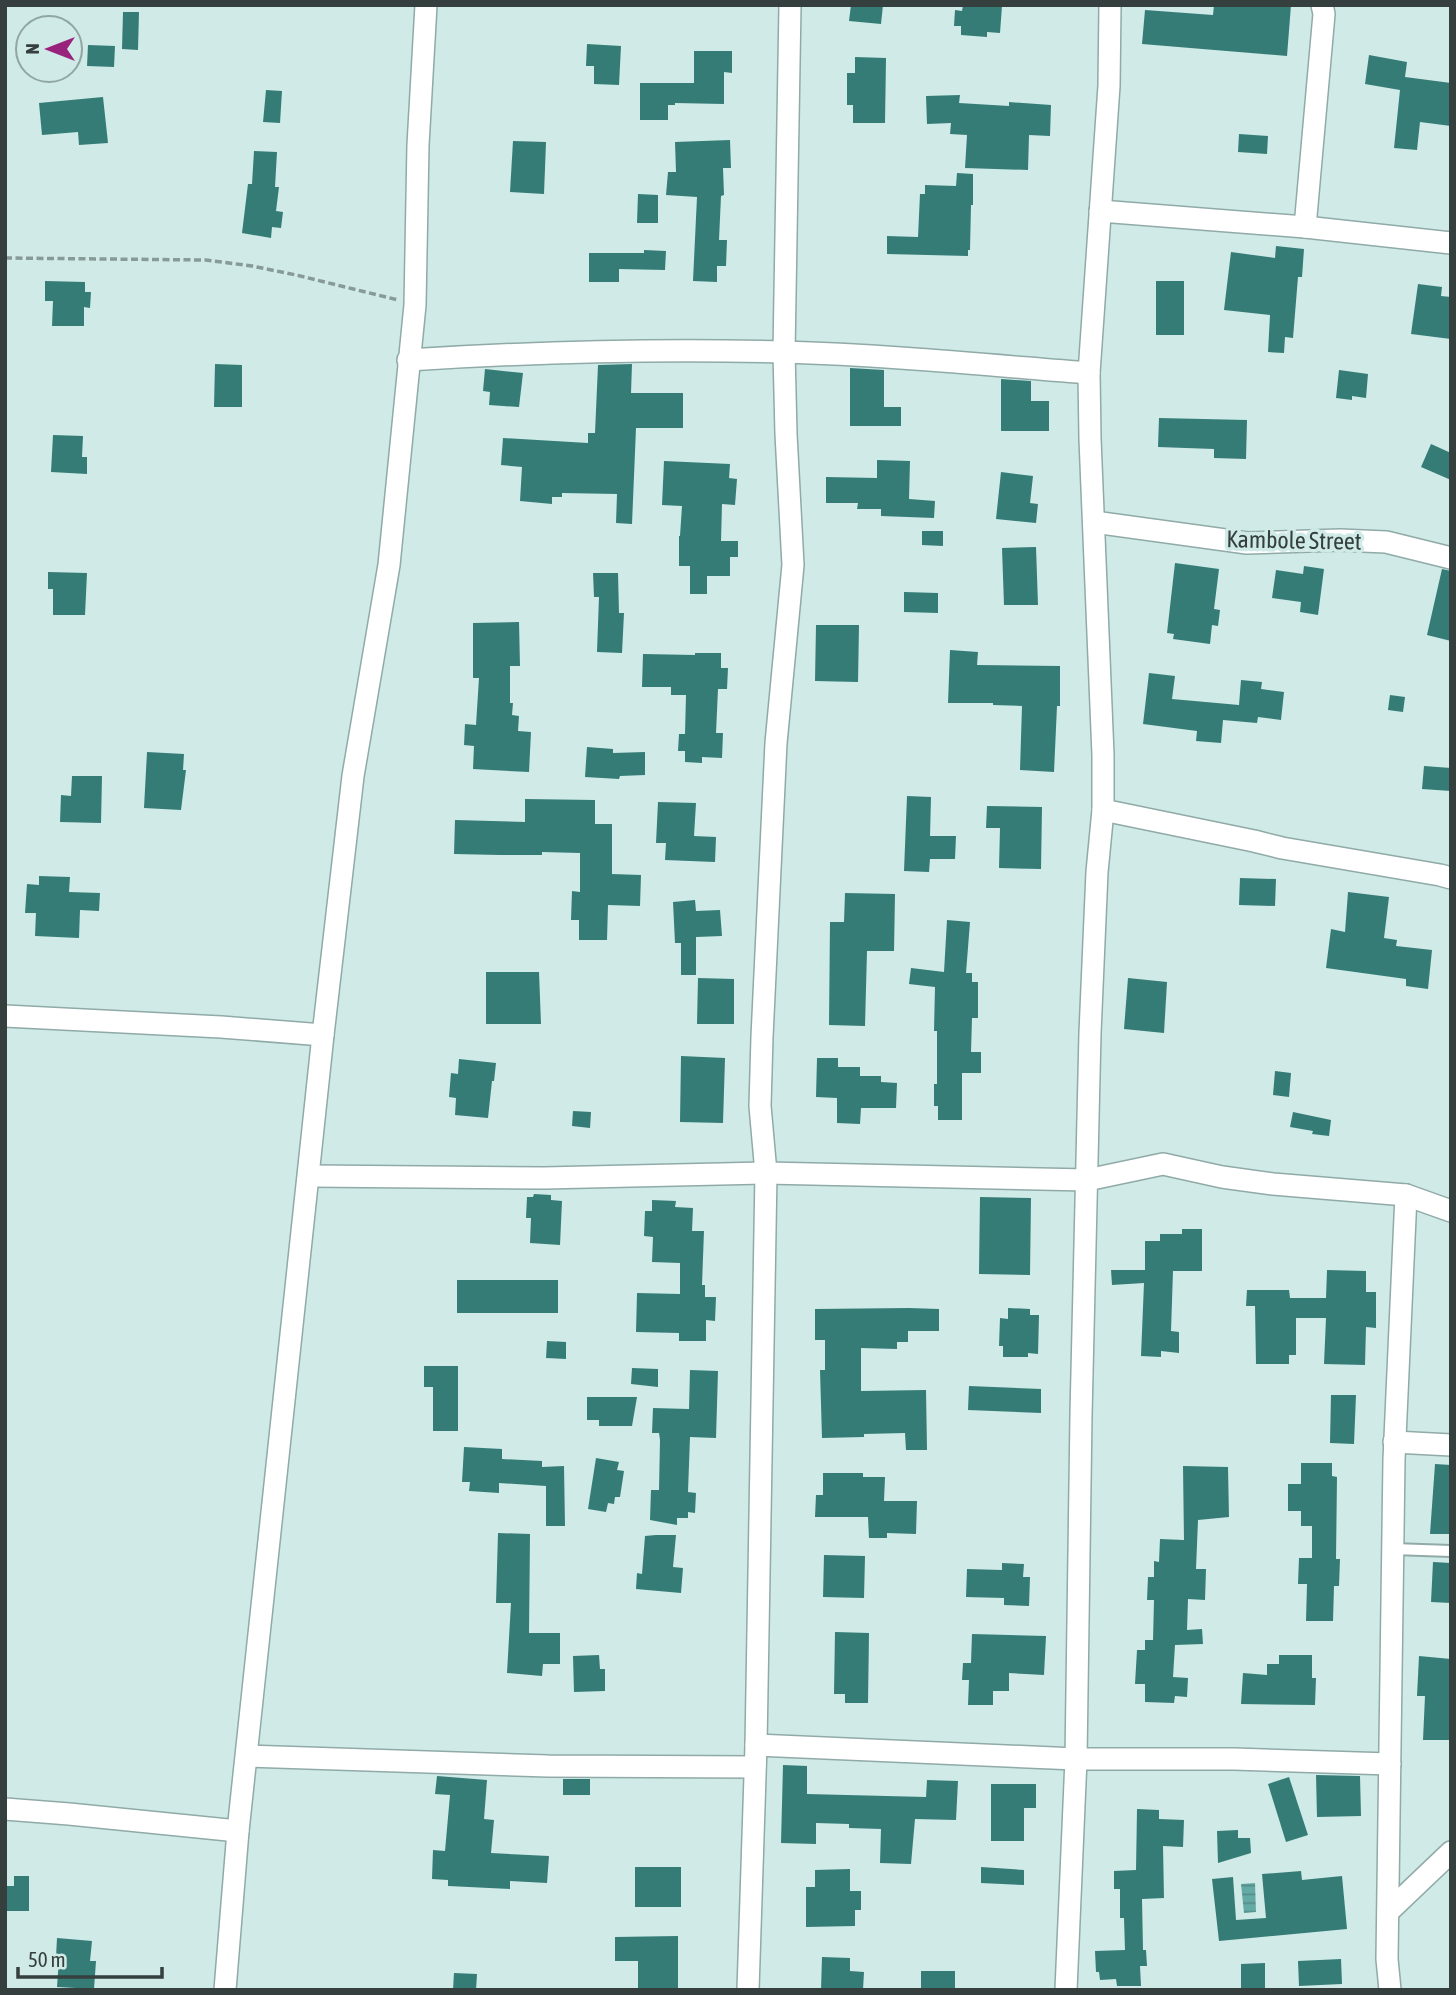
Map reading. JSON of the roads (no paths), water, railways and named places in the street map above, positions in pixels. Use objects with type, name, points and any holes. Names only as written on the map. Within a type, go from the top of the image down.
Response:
[{"type":"street","points":[[225,1990],[238,1832],[323,1035],[353,776],[389,565],[415,305],[418,145],[426,5]]},
{"type":"street","points":[[748,1990],[756,1745],[765,1173],[760,1106],[762,1037],[776,743],[793,565],[784,352],[790,5]]},
{"type":"street","points":[[1066,1990],[1076,1759],[1091,1020],[1097,872],[1103,810],[1089,373],[1109,86],[1110,5]]},
{"type":"street","points":[[1305,227],[1324,14],[1322,5]]},
{"type":"street","points":[[1100,211],[1305,227],[1451,243]]},
{"type":"street","points":[[408,360],[625,351],[784,352],[1089,373]]},
{"type":"street","name":"Kambole Street","points":[[1094,522],[1247,543],[1340,540],[1386,542],[1451,558]]},
{"type":"street","points":[[1103,810],[1282,848],[1451,878]]},
{"type":"street","points":[[5,1016],[323,1035]]},
{"type":"street","points":[[309,1176],[544,1178],[765,1173],[1087,1180],[1163,1164],[1222,1177],[1273,1184],[1406,1195],[1451,1212]]},
{"type":"street","points":[[1390,1990],[1387,1959],[1394,1442],[1406,1195]]},
{"type":"street","points":[[1394,1442],[1451,1446]]},
{"type":"street","points":[[756,1745],[1076,1759],[1234,1759],[1390,1764]]},
{"type":"street","points":[[247,1756],[548,1766],[755,1767]]},
{"type":"street","points":[[5,1809],[238,1832]]},
{"type":"street","points":[[1388,1912],[1451,1852]]},
{"type":"lane","points":[[1393,1549],[1451,1550]]},
{"type":"water","points":[[1255,1883],[1256,1912],[1244,1913],[1241,1884]]}]
